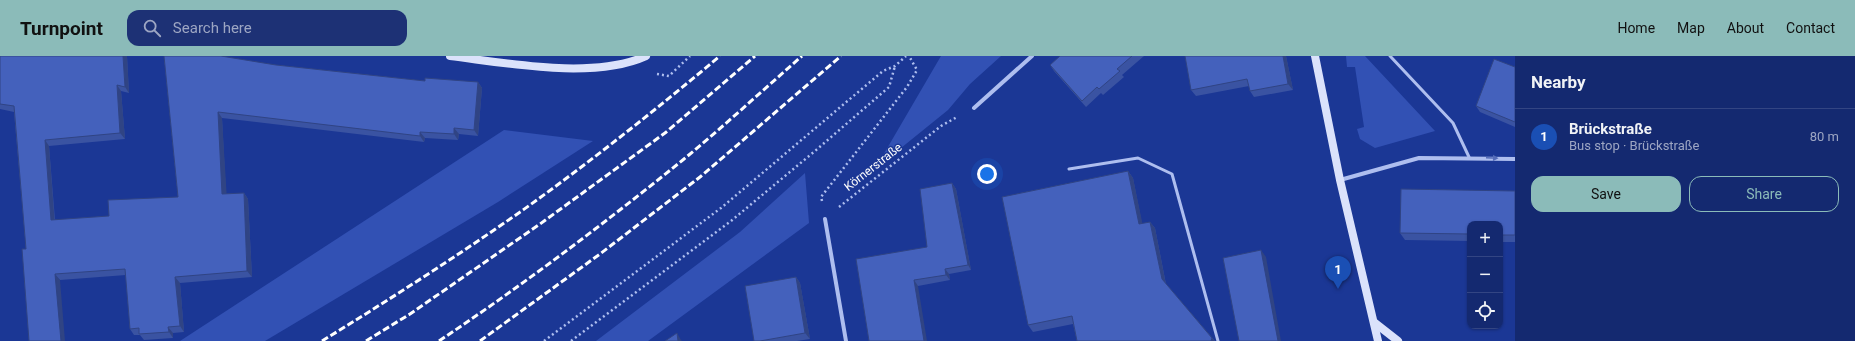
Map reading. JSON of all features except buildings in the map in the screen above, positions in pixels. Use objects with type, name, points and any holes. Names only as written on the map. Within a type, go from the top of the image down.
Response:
[{"type":"street","points":[[450,56],[561,68],[605,67],[637,60],[646,56]]},
{"type":"street","points":[[974,108],[1032,56]]},
{"type":"street","points":[[1315,56],[1340,180],[1375,323],[1378,341]]},
{"type":"street","points":[[1340,180],[1419,158],[1469,157],[1515,159]]},
{"type":"street","points":[[825,219],[846,341]]},
{"type":"street","points":[[1375,323],[1398,341]]},
{"type":"lane","points":[[1390,56],[1453,123],[1469,157]]},
{"type":"lane","points":[[1069,169],[1138,158],[1172,174],[1218,341]]},
{"type":"path","points":[[544,341],[721,208],[883,71],[895,66],[908,56],[917,70],[907,87],[821,197]]},
{"type":"path","points":[[571,341],[731,221],[815,151],[889,87],[895,66]]},
{"type":"path","name":"Körnerstraße","points":[[825,219],[941,126],[974,108]]},
{"type":"shaded area","points":[[941,56],[1001,56],[970,84],[948,110],[875,169]]},
{"type":"shaded area","points":[[1346,56],[1365,56],[1435,131],[1375,148],[1360,139],[1357,129],[1364,127],[1355,67],[1347,67]]},
{"type":"shaded area","points":[[504,130],[593,141],[498,202],[265,341],[180,341]]},
{"type":"shaded area","points":[[805,173],[809,223],[648,341],[596,341],[740,232]]},
{"type":"railway","points":[[322,341],[427,275],[530,205],[626,132],[720,56]]},
{"type":"railway","points":[[366,341],[410,314],[540,224],[665,133],[755,56]]},
{"type":"railway","points":[[439,341],[533,276],[624,207],[729,121],[802,56]]},
{"type":"railway","points":[[480,341],[600,254],[700,177],[841,56]]},
{"type":"place","name":"Brückstraße","points":[[1338,289]]}]
